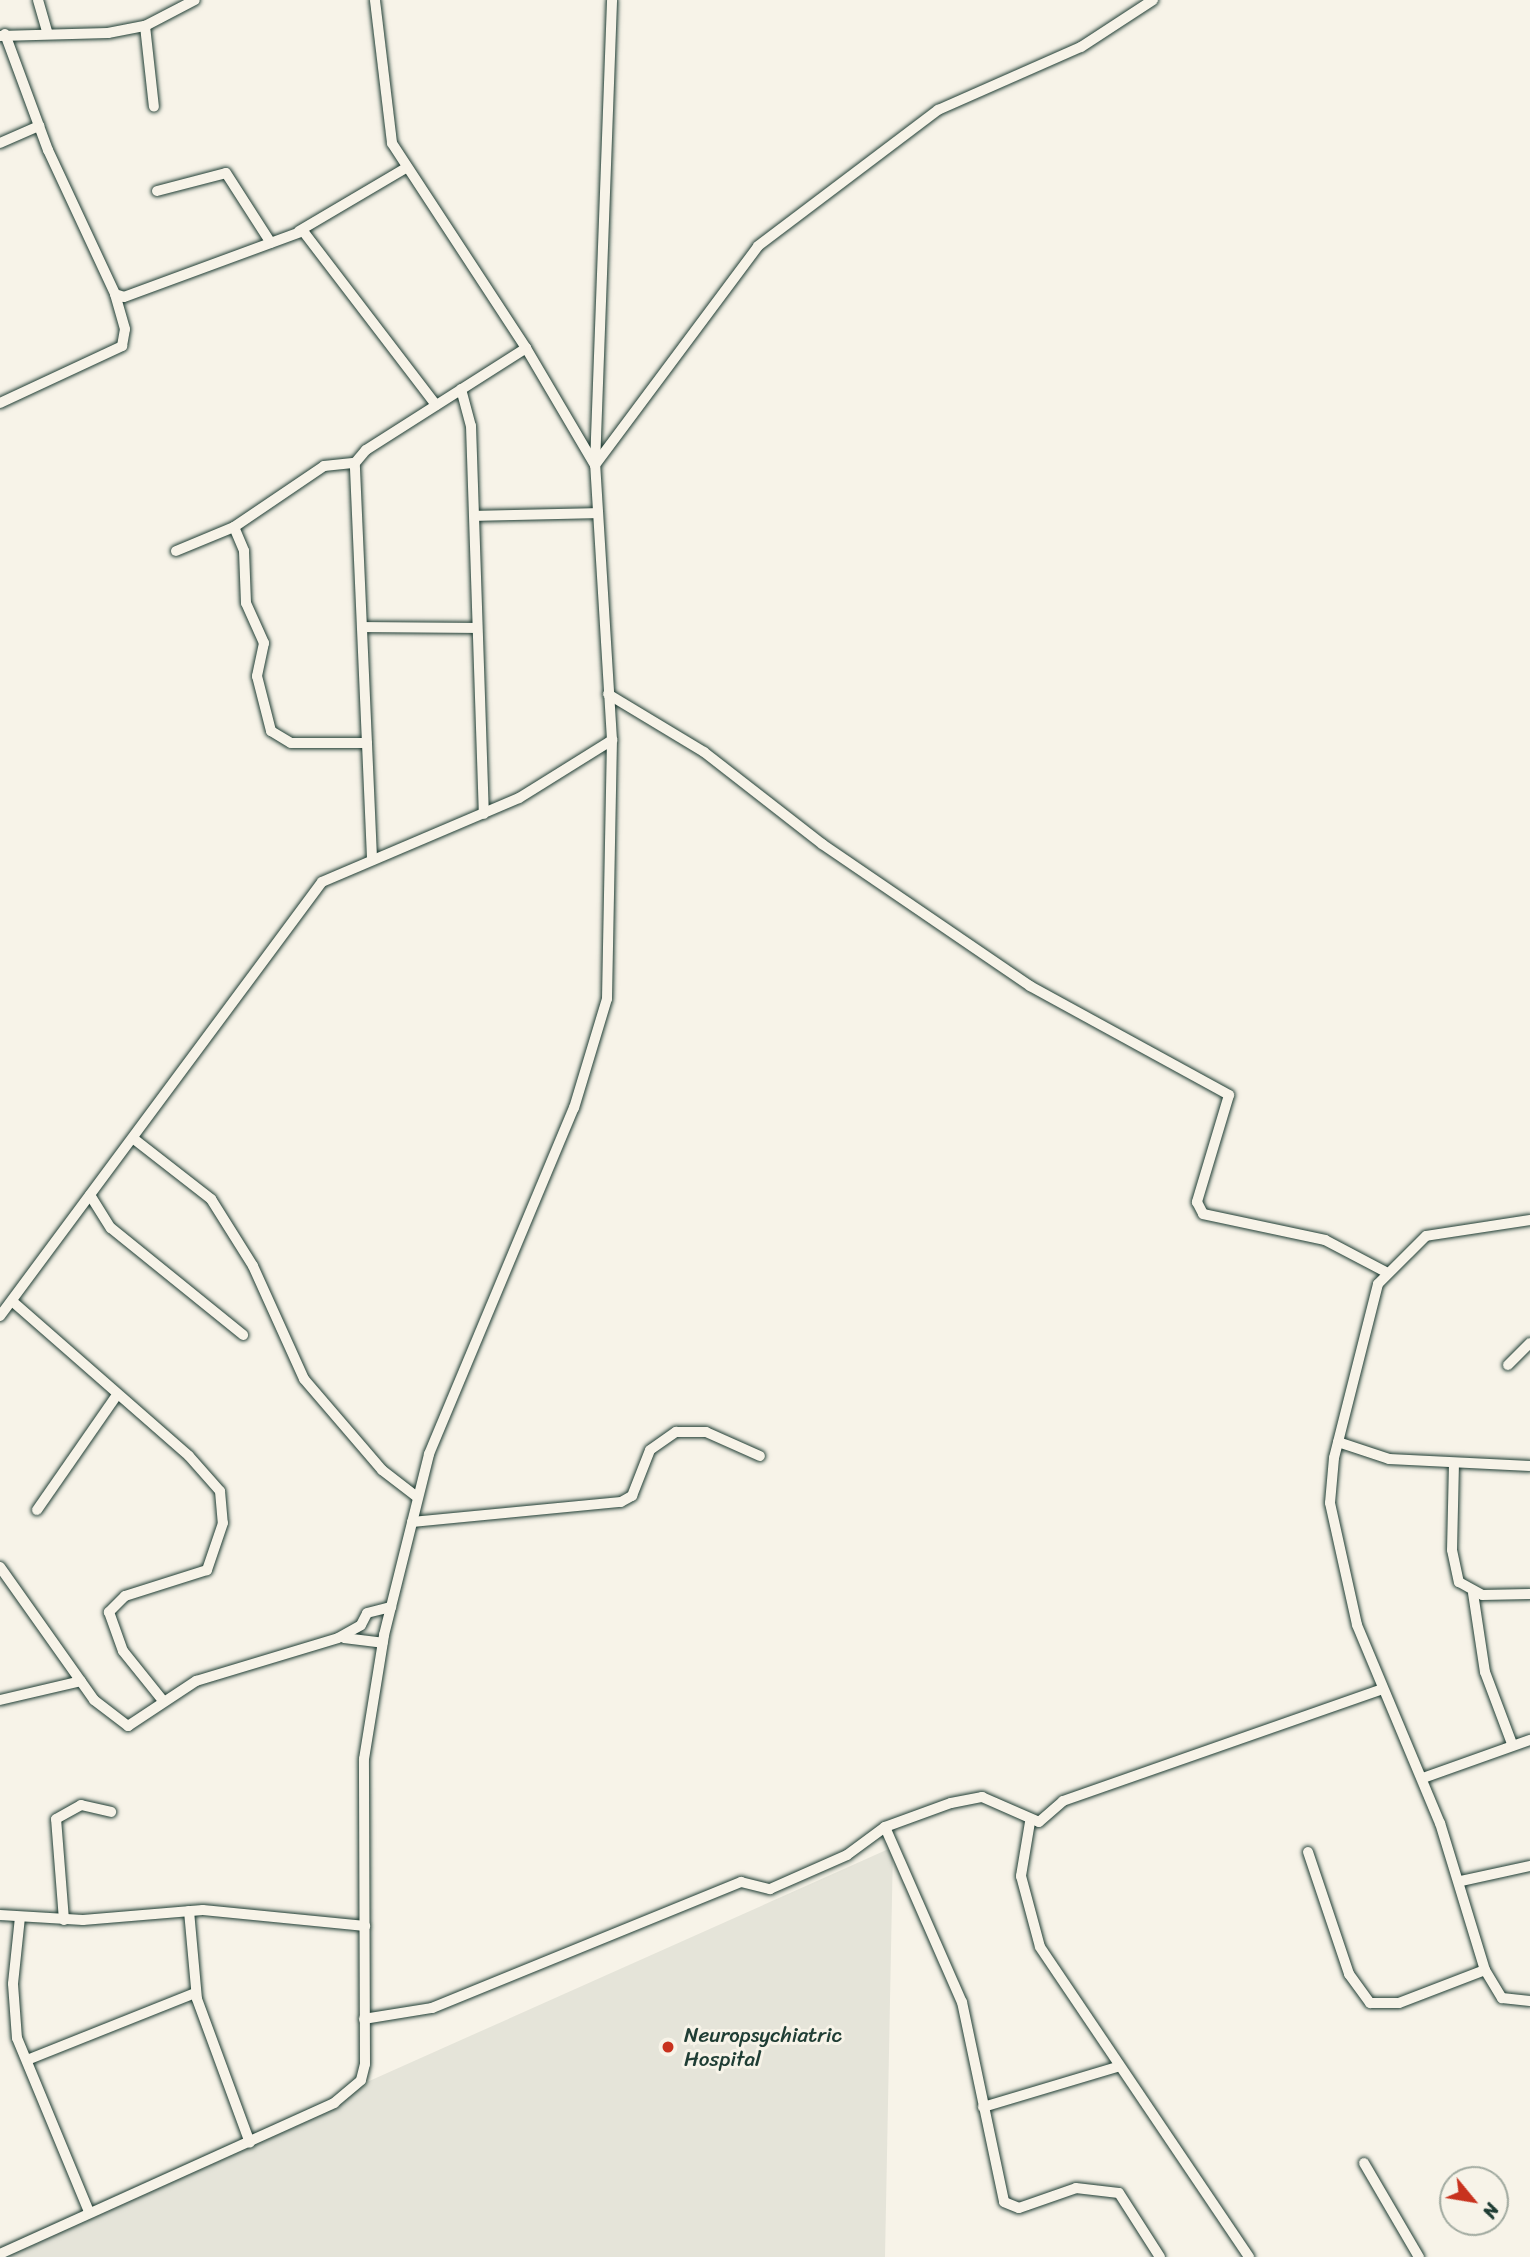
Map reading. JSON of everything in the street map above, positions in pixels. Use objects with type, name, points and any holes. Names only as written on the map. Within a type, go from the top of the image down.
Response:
[{"type":"street","points":[[38,0],[47,32]]},
{"type":"street","points":[[169,0],[175,12]]},
{"type":"street","points":[[0,404],[122,346],[125,329],[115,294],[39,126],[2,35],[145,26],[195,0]]},
{"type":"street","points":[[375,0],[392,143],[526,348],[595,465]]},
{"type":"street","points":[[0,2254],[89,2212],[250,2143],[349,2094],[365,2064],[364,1759],[391,1607],[417,1497],[455,1384],[599,1037],[611,961],[612,740],[595,465],[612,0]]},
{"type":"street","points":[[595,465],[758,246],[938,110],[1081,47],[1153,0]]},
{"type":"street","points":[[145,26],[154,107]]},
{"type":"street","points":[[0,143],[39,126]]},
{"type":"street","points":[[115,294],[124,297],[299,231],[406,168]]},
{"type":"street","points":[[157,191],[226,173],[271,243]]},
{"type":"street","points":[[299,231],[308,234],[436,405]]},
{"type":"street","points":[[176,551],[234,527],[324,466],[355,463],[436,405],[526,348]]},
{"type":"street","points":[[461,389],[471,426],[484,814]]},
{"type":"street","points":[[355,463],[372,858]]},
{"type":"street","points":[[475,516],[597,513]]},
{"type":"street","points":[[234,527],[244,551],[246,603],[264,643],[257,676],[271,731],[292,743],[367,743]]},
{"type":"street","points":[[362,626],[477,628]]},
{"type":"street","points":[[608,694],[704,752],[822,844],[1030,986],[1229,1095],[1197,1202],[1203,1214],[1325,1240],[1386,1272]]},
{"type":"street","points":[[0,1316],[134,1139],[322,882],[372,858],[484,814],[612,740]]},
{"type":"street","points":[[134,1139],[211,1199],[253,1266],[304,1380],[382,1470],[417,1497]]},
{"type":"street","points":[[90,1195],[111,1228],[243,1335]]},
{"type":"street","points":[[1530,1220],[1426,1236],[1386,1272],[1366,1315],[1338,1442],[1330,1503],[1336,1545],[1380,1690],[1423,1778],[1461,1881],[1485,1970],[1502,1998],[1530,2001]]},
{"type":"street","points":[[12,1301],[210,1475],[224,1511],[207,1570],[124,1596],[109,1612],[123,1651],[164,1702]]},
{"type":"street","points":[[1508,1365],[1530,1343]]},
{"type":"street","points":[[37,1510],[117,1395]]},
{"type":"street","points":[[412,1522],[621,1502],[636,1489],[650,1450],[676,1432],[706,1432],[760,1456]]},
{"type":"street","points":[[1338,1442],[1389,1459],[1530,1466]]},
{"type":"street","points":[[1454,1463],[1453,1564],[1472,1592],[1485,1672],[1512,1744]]},
{"type":"street","points":[[0,1567],[106,1713],[128,1726],[196,1681],[338,1638],[361,1625],[367,1613],[391,1607]]},
{"type":"street","points":[[1472,1592],[1530,1594]]},
{"type":"street","points":[[338,1638],[383,1643]]},
{"type":"street","points":[[0,1700],[81,1681]]},
{"type":"street","points":[[364,2019],[432,2008],[741,1882],[770,1889],[847,1855],[885,1827],[975,1796],[1030,1822],[1046,1819],[1063,1801],[1380,1690]]},
{"type":"street","points":[[1423,1778],[1512,1744],[1530,1740]]},
{"type":"street","points":[[64,1920],[56,1819],[80,1805],[111,1812]]},
{"type":"street","points":[[1030,1822],[1021,1876],[1031,1926],[1117,2067],[1249,2257]]},
{"type":"street","points":[[885,1827],[962,2002],[1004,2202],[1019,2208],[1066,2189],[1114,2191],[1160,2257]]},
{"type":"street","points":[[1308,1852],[1349,1974],[1370,2003],[1399,2003],[1485,1970]]},
{"type":"street","points":[[1461,1881],[1530,1866]]},
{"type":"street","points":[[0,1915],[64,1920],[189,1911],[365,1926]]},
{"type":"street","points":[[189,1911],[195,1993],[250,2143]]},
{"type":"street","points":[[20,1917],[12,2014],[27,2060],[89,2212]]},
{"type":"street","points":[[27,2060],[195,1993]]},
{"type":"street","points":[[983,2108],[1117,2067]]},
{"type":"street","points":[[1364,2163],[1419,2257]]},
{"type":"shaded area","name":"Neuropsychiatric Hospital","points":[[893,1847],[885,2257],[0,2257],[0,2246]]},
{"type":"place","name":"Neuropsychiatric Hospital","points":[[668,2047]]}]
